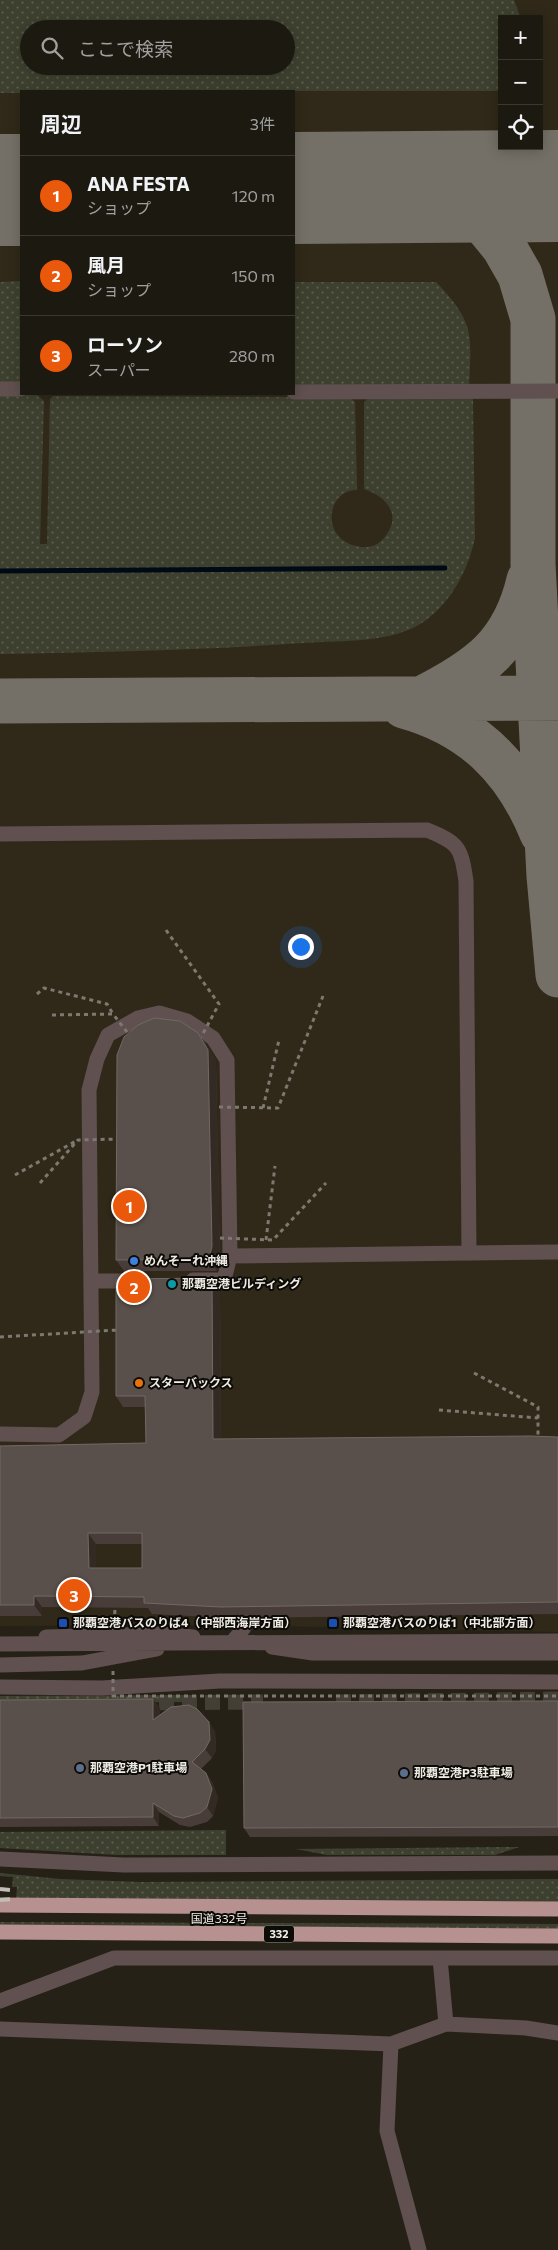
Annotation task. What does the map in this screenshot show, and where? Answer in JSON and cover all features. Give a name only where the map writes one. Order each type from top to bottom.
[{"type":"highway","name":"国道332号","points":[[0,1905],[558,1909]]},
{"type":"highway","name":"国道332号","points":[[0,1932],[558,1936]]},
{"type":"street","points":[[0,389],[20,390]]},
{"type":"street","points":[[295,392],[558,391]]},
{"type":"street","points":[[0,834],[427,830],[450,840],[462,855],[466,881],[469,1253]]},
{"type":"street","points":[[0,1434],[59,1435],[84,1417],[92,1392],[89,1090],[97,1059],[108,1035],[138,1018],[159,1013],[187,1021],[213,1038],[227,1060],[230,1256],[224,1280],[176,1280]]},
{"type":"street","points":[[230,1256],[558,1252]]},
{"type":"street","points":[[91,1281],[148,1280]]},
{"type":"street","points":[[233,1641],[243,1629]]},
{"type":"street","points":[[0,1637],[160,1634],[233,1641],[313,1653],[558,1653]]},
{"type":"street","points":[[0,1644],[558,1641]]},
{"type":"street","points":[[0,1665],[82,1663],[200,1642]]},
{"type":"street","points":[[0,1687],[102,1688],[220,1682],[558,1682]]},
{"type":"street","points":[[0,1859],[124,1865],[558,1863]]},
{"type":"street","points":[[0,2001],[114,1958],[558,1958]]},
{"type":"street","points":[[440,1958],[446,2024]]},
{"type":"street","points":[[0,2029],[391,2044],[446,2024],[526,2028],[558,2033]]},
{"type":"street","points":[[391,2044],[387,2131],[419,2250]]},
{"type":"path","points":[[166,930],[219,1004],[199,1040]]},
{"type":"path","points":[[37,994],[44,988],[107,1004],[131,1037]]},
{"type":"path","points":[[219,1107],[278,1108],[323,996]]},
{"type":"path","points":[[52,1015],[113,1014]]},
{"type":"path","points":[[263,1108],[279,1040]]},
{"type":"path","points":[[16,1175],[78,1140],[125,1139]]},
{"type":"path","points":[[40,1183],[78,1140]]},
{"type":"path","points":[[266,1240],[275,1166]]},
{"type":"path","points":[[220,1238],[273,1240],[326,1183]]},
{"type":"path","points":[[0,1337],[124,1329]]},
{"type":"path","points":[[474,1373],[538,1407],[538,1447]]},
{"type":"path","points":[[439,1410],[538,1418]]},
{"type":"path","points":[[114,1637],[115,1608]]},
{"type":"path","points":[[113,1667],[113,1696],[558,1696]]},
{"type":"path","points":[[430,1696],[430,1703]]},
{"type":"shaded area","points":[[0,0],[558,0],[558,1632],[234,1625],[0,1626]]},
{"type":"green space","points":[[0,0],[514,0],[520,15],[498,15],[497,91],[20,90],[20,93],[0,93]]},
{"type":"green space","points":[[20,281],[20,385],[0,385],[0,282]]},
{"type":"green space","points":[[295,282],[436,282],[449,296],[465,320],[470,342],[469,389],[295,387]]},
{"type":"green space","points":[[0,395],[37,395],[44,401],[40,544],[47,544],[50,399],[53,396],[349,397],[355,402],[357,490],[347,492],[339,498],[334,506],[332,516],[333,527],[338,536],[347,543],[361,547],[374,546],[382,540],[390,530],[392,522],[390,508],[385,502],[372,492],[364,489],[364,402],[369,398],[473,398],[475,538],[468,562],[458,584],[435,613],[425,621],[398,634],[350,641],[0,654]]},
{"type":"green space","points":[[194,1695],[194,1702],[0,1703],[0,1696]]},
{"type":"green space","points":[[226,1830],[226,1855],[117,1855],[0,1848],[0,1832]]},
{"type":"green space","points":[[519,1847],[495,1855],[327,1855],[296,1849]]},
{"type":"green space","points":[[0,1873],[60,1879],[141,1882],[558,1879],[558,1902],[16,1900],[17,1887],[12,1887],[13,1877],[0,1876]]},
{"type":"green space","points":[[0,1922],[558,1924],[558,1929],[0,1925]]},
{"type":"building","points":[[154,1018],[180,1021],[198,1033],[208,1050],[212,1246],[209,1259],[116,1260],[117,1055],[124,1037],[138,1025]]},
{"type":"building","name":"那覇空港ビルディング","points":[[212,1278],[213,1439],[558,1437],[558,1602],[221,1607],[144,1603],[144,1597],[34,1596],[34,1605],[0,1605],[0,1446],[146,1443],[145,1396],[116,1396],[116,1279]],"holes":[[[88,1533],[142,1533],[142,1568],[89,1568]]]},
{"type":"building","name":"那覇空港P1駐車場","points":[[153,1699],[153,1720],[171,1707],[189,1705],[197,1709],[209,1722],[210,1740],[205,1749],[192,1762],[206,1773],[212,1789],[207,1807],[200,1813],[183,1818],[174,1816],[153,1803],[153,1817],[0,1818],[0,1700]]},
{"type":"building","name":"那覇空港P3駐車場","points":[[558,1701],[558,1827],[244,1828],[243,1702]]},
{"type":"waterway","points":[[0,571],[445,568]]},
{"type":"taxiway","points":[[519,186],[558,158]]},
{"type":"taxiway","points":[[419,187],[450,200],[487,226],[504,247],[520,275],[533,319],[533,564],[549,876],[558,975]]},
{"type":"taxiway","points":[[423,698],[462,676],[492,652],[514,622],[529,580]]},
{"type":"taxiway","points":[[0,701],[558,698]]},
{"type":"taxiway","points":[[404,706],[429,714],[451,725],[471,737],[489,752],[519,788],[542,833]]},
{"type":"runway","points":[[295,188],[558,186]]},
{"type":"runway","points":[[0,190],[20,190]]},
{"type":"tunnel","points":[[243,1629],[259,1605],[259,1600]]},
{"type":"tunnel","points":[[336,1702],[558,1699]]},
{"type":"tunnel","points":[[136,1703],[263,1702]]},
{"type":"railway","points":[[0,1889],[11,1890]]},
{"type":"railway","points":[[0,1900],[12,1899]]},
{"type":"place","name":"ANA FESTA","points":[[129,1206]]},
{"type":"place","name":"めんそーれ沖縄","points":[[134,1261]]},
{"type":"place","name":"那覇空港ビルディング","points":[[172,1284]]},
{"type":"place","name":"風月","points":[[134,1287]]},
{"type":"place","name":"スターバックス","points":[[139,1383]]},
{"type":"place","name":"ローソン","points":[[74,1595]]},
{"type":"place","name":"那覇空港バスのりば4（中部西海岸方面）","points":[[63,1623]]},
{"type":"place","name":"那覇空港バスのりば1（中北部方面）","points":[[333,1623]]},
{"type":"place","name":"那覇空港P1駐車場","points":[[80,1768]]},
{"type":"place","name":"那覇空港P3駐車場","points":[[404,1773]]}]
